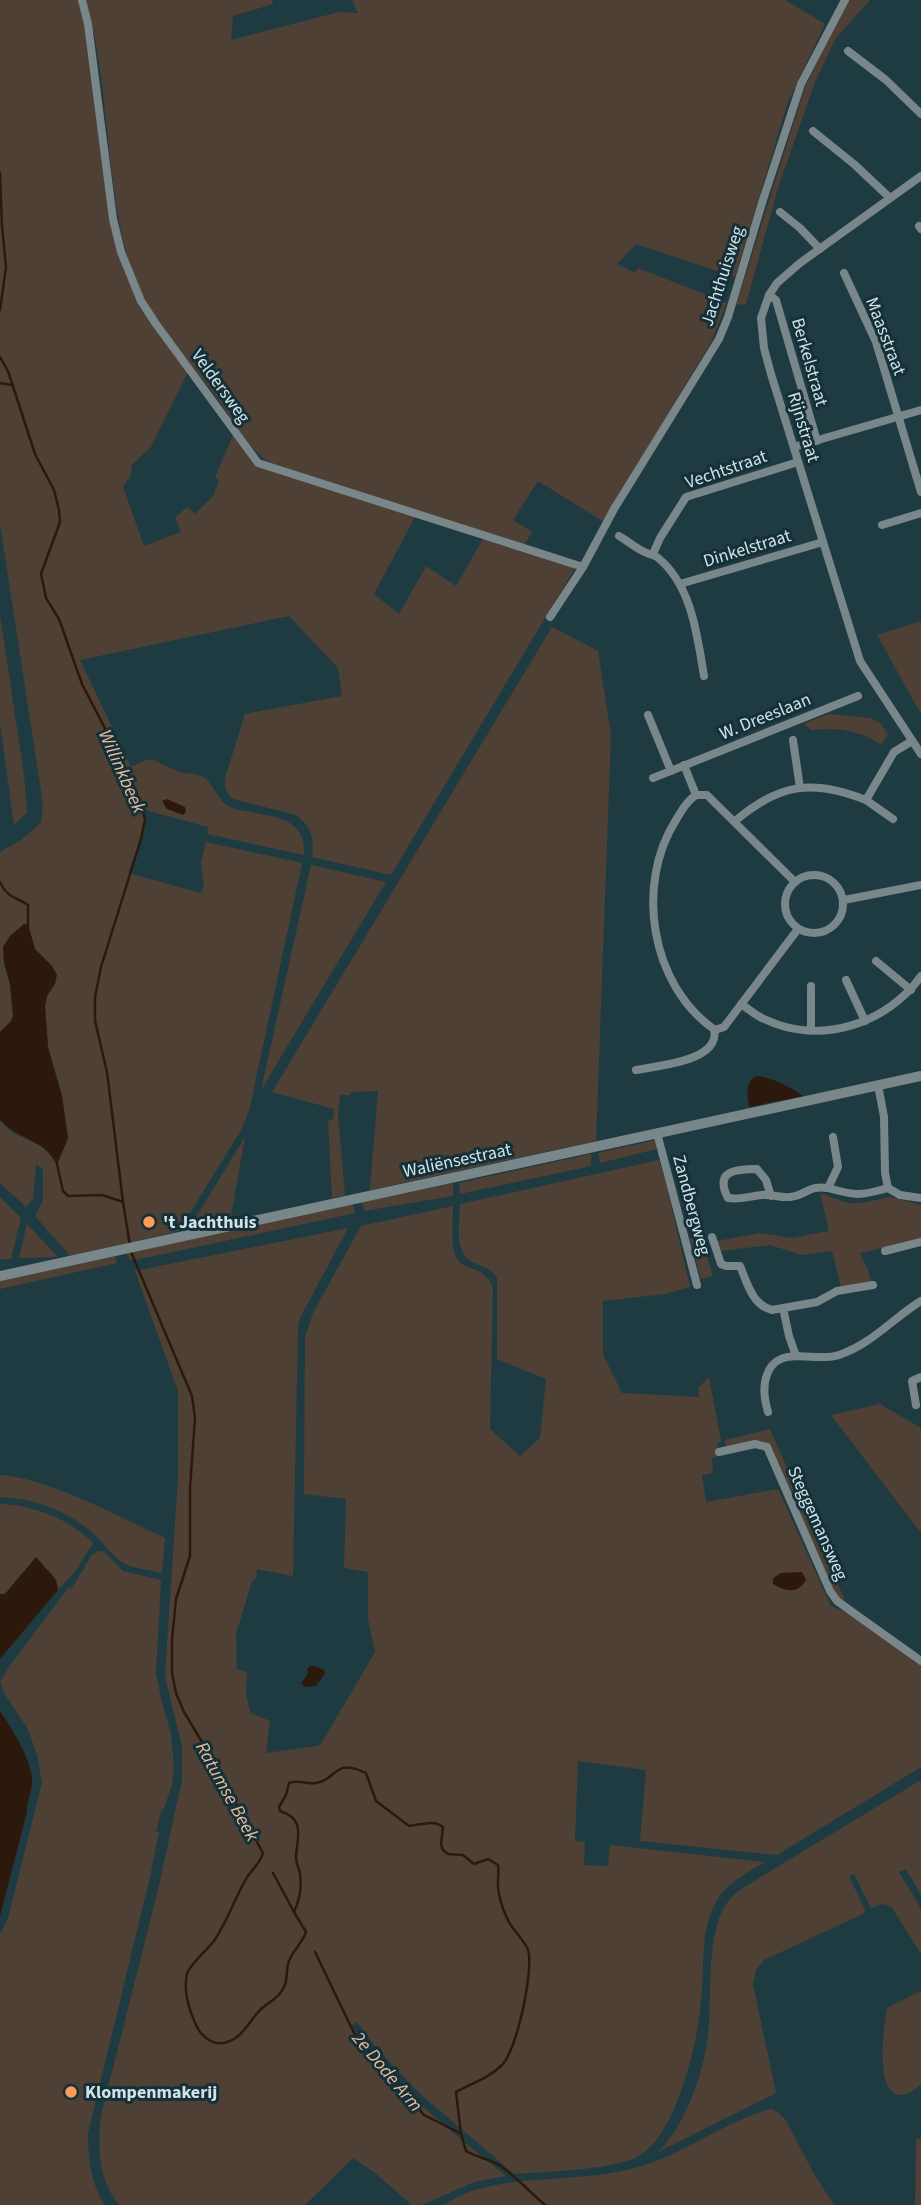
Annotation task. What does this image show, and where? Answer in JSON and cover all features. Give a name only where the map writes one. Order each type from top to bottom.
[{"type":"street","name":"Veldersweg","points":[[82,0],[88,24],[114,219],[121,252],[141,301],[258,463],[583,567]]},
{"type":"street","name":"Jachthuisweg","points":[[550,617],[583,567],[614,509],[719,338],[728,317],[801,84],[845,0]]},
{"type":"street","points":[[848,51],[886,80],[921,114]]},
{"type":"street","points":[[813,131],[855,164],[890,198]]},
{"type":"street","points":[[769,295],[776,283],[789,272],[921,176]]},
{"type":"street","points":[[780,212],[820,249]]},
{"type":"street","name":"Maasstraat","points":[[844,273],[876,342],[921,492]]},
{"type":"street","name":"Berkelstraat","points":[[769,295],[776,300],[817,441]]},
{"type":"street","name":"Rijnstraat","points":[[769,295],[761,318],[764,348],[860,661],[921,754]]},
{"type":"street","points":[[794,447],[921,410]]},
{"type":"street","name":"Vechtstraat","points":[[653,554],[686,497],[798,462]]},
{"type":"street","points":[[882,525],[921,513]]},
{"type":"street","points":[[620,536],[648,554],[653,554],[680,584],[694,620],[705,676]]},
{"type":"street","name":"Dinkelstraat","points":[[680,584],[823,542]]},
{"type":"street","name":"W. Dreeslaan","points":[[653,778],[858,695]]},
{"type":"street","points":[[648,715],[671,771]]},
{"type":"street","points":[[793,740],[800,788]]},
{"type":"street","points":[[866,800],[894,752],[912,741]]},
{"type":"street","points":[[684,765],[696,794]]},
{"type":"street","points":[[735,821],[749,809],[773,796],[813,787],[841,790],[866,800],[893,819]]},
{"type":"street","points":[[696,794],[707,795],[795,881]]},
{"type":"street","points":[[696,794],[668,831],[658,856],[653,910],[659,950],[672,979],[686,1002],[715,1030]]},
{"type":"street","points":[[819,875],[831,880],[839,888],[844,900],[838,922],[819,933],[798,929],[790,921],[786,911],[788,890],[795,881],[806,876],[819,875]]},
{"type":"street","points":[[844,900],[921,885]]},
{"type":"street","points":[[715,1030],[724,1027],[798,929]]},
{"type":"street","points":[[876,961],[911,990]]},
{"type":"street","points":[[741,1004],[765,1020],[792,1028],[811,1030],[851,1026],[882,1013],[911,990],[921,976]]},
{"type":"street","points":[[846,980],[865,1021]]},
{"type":"street","points":[[811,986],[811,1030]]},
{"type":"street","points":[[636,1070],[702,1054],[713,1042],[715,1030]]},
{"type":"street","name":"Waliënsestraat","points":[[0,1276],[921,1076]]},
{"type":"street","points":[[878,1085],[884,1117],[885,1173],[888,1188]]},
{"type":"street","name":"Zandbergweg","points":[[657,1133],[697,1286]]},
{"type":"street","points":[[828,1188],[838,1167],[833,1137]]},
{"type":"street","points":[[771,1196],[766,1180],[757,1169],[741,1169],[722,1180],[722,1187],[728,1198],[791,1197],[815,1186],[852,1195],[888,1188],[900,1195],[921,1198]]},
{"type":"street","points":[[712,1237],[721,1264],[740,1266],[757,1303],[772,1310],[817,1302],[838,1291],[873,1285]]},
{"type":"street","points":[[885,1251],[921,1242]]},
{"type":"street","points":[[768,1412],[763,1396],[765,1377],[771,1365],[783,1357],[838,1356],[880,1334],[903,1311],[921,1301]]},
{"type":"street","points":[[783,1308],[796,1356]]},
{"type":"street","points":[[916,1405],[912,1381],[921,1377]]},
{"type":"street","name":"Steggemansweg","points":[[719,1452],[755,1444],[767,1447],[830,1591],[837,1601],[921,1661]]},
{"type":"shaded area","points":[[0,0],[79,0],[83,10],[105,164],[127,275],[189,370],[151,447],[131,466],[131,475],[123,487],[144,546],[181,532],[175,518],[187,507],[195,514],[213,496],[219,480],[215,477],[234,433],[251,456],[286,475],[415,517],[374,594],[399,614],[426,566],[456,586],[483,539],[575,568],[391,875],[312,857],[311,833],[296,815],[234,799],[226,790],[225,778],[245,714],[342,696],[338,668],[289,616],[80,660],[131,767],[146,760],[153,760],[179,772],[206,778],[229,807],[268,815],[290,823],[298,830],[303,841],[304,855],[207,834],[208,827],[145,810],[143,832],[128,873],[201,893],[204,884],[201,863],[206,842],[302,863],[249,1111],[241,1130],[179,1231],[71,1257],[35,1216],[43,1201],[43,1169],[36,1164],[33,1199],[26,1207],[0,1183],[0,1120],[12,1132],[42,1148],[56,1164],[68,1138],[62,1096],[48,1047],[45,1006],[51,990],[43,957],[35,949],[27,924],[10,936],[4,963],[10,984],[13,1016],[0,1032],[0,852],[21,840],[41,823],[43,804],[0,524]]},
{"type":"shaded area","points":[[86,0],[272,0],[273,4],[233,16],[231,40],[339,12],[358,13],[352,0],[785,0],[825,24],[788,102],[735,277],[636,244],[617,264],[635,273],[638,268],[727,303],[711,342],[604,522],[538,481],[513,520],[532,532],[524,545],[271,463],[254,450],[158,322],[130,265],[118,217],[99,62]]},
{"type":"shaded area","points":[[848,0],[870,0],[836,38],[815,82],[778,188],[746,304],[736,305],[805,87]]},
{"type":"shaded area","points":[[0,615],[27,812],[14,825],[0,724]]},
{"type":"shaded area","points":[[921,621],[921,714],[877,635]]},
{"type":"shaded area","points":[[552,627],[598,651],[611,735],[596,1141],[370,1190],[378,1091],[351,1092],[350,1095],[340,1095],[338,1114],[345,1195],[332,1198],[328,1121],[333,1119],[334,1109],[272,1092]]},
{"type":"shaded area","points":[[829,714],[870,718],[880,723],[888,734],[881,745],[857,733],[839,729],[811,730],[803,724]]},
{"type":"shaded area","points":[[167,799],[185,807],[186,812],[183,815],[167,809],[162,801]]},
{"type":"shaded area","points":[[311,865],[386,882],[261,1090]]},
{"type":"shaded area","points":[[24,924],[28,924],[35,949],[57,975],[45,1006],[48,1047],[62,1096],[68,1138],[57,1165],[52,1156],[38,1144],[7,1127],[0,1120],[0,1032],[13,1016],[3,947],[10,936]]},
{"type":"shaded area","points":[[756,1076],[781,1083],[803,1096],[749,1107],[748,1086]]},
{"type":"shaded area","points":[[245,1137],[230,1220],[189,1229],[190,1227]]},
{"type":"shaded area","points":[[656,1140],[657,1149],[600,1163],[598,1153]]},
{"type":"shaded area","points":[[591,1154],[591,1166],[460,1194],[459,1183]]},
{"type":"shaded area","points":[[659,1160],[690,1287],[665,1294],[603,1301],[603,1355],[622,1393],[699,1397],[698,1388],[709,1377],[721,1441],[717,1444],[719,1456],[712,1458],[713,1473],[702,1475],[706,1502],[778,1489],[831,1606],[867,1625],[921,1666],[921,1767],[777,1855],[640,1841],[646,1770],[578,1761],[575,1841],[585,1842],[584,1865],[608,1866],[610,1845],[765,1862],[725,1890],[711,1913],[704,1945],[699,2021],[685,2080],[663,2130],[648,2149],[635,2158],[593,2168],[514,2174],[419,2093],[375,2046],[357,2022],[350,2027],[403,2088],[506,2176],[474,2182],[422,2205],[412,2205],[353,2158],[305,2205],[119,2205],[103,2174],[99,2140],[101,2116],[160,1881],[182,1780],[182,1746],[165,1677],[178,1477],[178,1391],[135,1271],[348,1228],[300,1318],[298,1328],[293,1576],[257,1569],[256,1579],[252,1581],[236,1634],[237,1669],[247,1672],[246,1694],[250,1713],[270,1721],[266,1753],[317,1746],[321,1744],[375,1652],[368,1619],[368,1572],[344,1568],[346,1499],[304,1494],[305,1337],[313,1313],[361,1226],[453,1206],[452,1239],[456,1257],[459,1262],[484,1275],[493,1288],[490,1429],[520,1456],[540,1438],[546,1379],[497,1359],[497,1278],[489,1270],[467,1258],[463,1252],[459,1237],[460,1204]]},
{"type":"shaded area","points":[[453,1183],[453,1196],[364,1211],[362,1202]]},
{"type":"shaded area","points":[[820,1193],[847,1203],[891,1197],[921,1205],[921,1239],[860,1253],[871,1282],[841,1287],[832,1251],[802,1255],[770,1245],[720,1251],[717,1241],[760,1233],[792,1238],[829,1231]]},
{"type":"shaded area","points":[[0,1197],[21,1218],[11,1259],[0,1259]]},
{"type":"shaded area","points":[[353,1204],[355,1213],[150,1257],[130,1260],[126,1252]]},
{"type":"shaded area","points":[[27,1224],[58,1257],[19,1258]]},
{"type":"shaded area","points":[[701,1236],[713,1276],[701,1279],[690,1238]]},
{"type":"shaded area","points":[[114,1255],[117,1263],[0,1289],[0,1281]]},
{"type":"shaded area","points":[[880,1404],[921,1428],[921,1533],[831,1415]]},
{"type":"shaded area","points":[[770,1429],[847,1605],[835,1597],[767,1447],[726,1450],[725,1440]]},
{"type":"shaded area","points":[[0,1475],[40,1483],[62,1491],[165,1538],[162,1573],[120,1561],[94,1534],[62,1512],[38,1503],[0,1497]]},
{"type":"shaded area","points":[[0,1504],[38,1510],[62,1520],[93,1543],[74,1573],[58,1590],[56,1580],[49,1570],[22,1573],[5,1594],[0,1594]]},
{"type":"shaded area","points":[[103,1551],[123,1571],[161,1580],[156,1672],[171,1734],[174,1767],[172,1785],[161,1811],[150,1877],[88,2133],[91,2170],[104,2205],[0,2205],[0,1934],[8,1919],[42,1783],[37,1755],[28,1729],[4,1693],[0,1682],[69,1587],[73,1587],[91,1556]]},
{"type":"shaded area","points":[[36,1557],[56,1580],[58,1590],[0,1659],[0,1594],[5,1594]]},
{"type":"shaded area","points":[[802,1572],[806,1580],[795,1590],[782,1589],[773,1584],[773,1578],[781,1573]]},
{"type":"shaded area","points":[[310,1666],[324,1670],[325,1674],[316,1686],[305,1687],[301,1683]]},
{"type":"shaded area","points":[[0,1711],[24,1752],[31,1770],[32,1782],[27,1812],[0,1916]]},
{"type":"shaded area","points":[[921,1780],[921,1895],[906,1869],[899,1872],[921,1909],[921,1954],[891,1906],[882,1904],[871,1908],[854,1874],[849,1876],[865,1910],[863,1914],[764,1960],[756,1970],[753,1985],[776,2093],[658,2152],[685,2114],[698,2082],[708,2035],[715,1932],[727,1904],[746,1886]]},
{"type":"shaded area","points":[[921,1991],[921,2085],[901,2095],[893,2092],[887,2084],[884,2072],[883,2043],[887,2008]]},
{"type":"shaded area","points":[[771,2109],[785,2119],[834,2205],[443,2205],[468,2192],[492,2186],[597,2175],[638,2167],[672,2154],[737,2121]]},
{"type":"shaded area","points":[[921,2138],[921,2205],[915,2205],[916,2139]]},
{"type":"waterway","name":"Willinkbeek","points":[[0,173],[6,267],[0,310]]},
{"type":"waterway","name":"Willinkbeek","points":[[0,357],[8,371],[35,454],[54,490],[59,510],[60,522],[41,574],[46,598],[59,619],[82,684],[125,767],[145,819],[101,967],[95,997],[95,1021],[107,1072],[123,1202]]},
{"type":"waterway","points":[[0,383],[12,385]]},
{"type":"waterway","name":"Ratumse Beek","points":[[0,882],[9,894],[28,905],[28,927]]},
{"type":"waterway","name":"Ratumse Beek","points":[[57,1164],[63,1191],[68,1196],[102,1195],[123,1202],[131,1252],[192,1396],[195,1418],[190,1488],[190,1556],[176,1599],[172,1673],[184,1712],[263,1853],[246,1879],[219,1934],[187,1974],[187,2000],[196,2025],[205,2038],[214,2042],[224,2043],[238,2036],[260,2010],[281,1992],[286,1983],[289,1960],[306,1932],[294,1912],[301,1888],[296,1857],[297,1824],[288,1814],[280,1811],[279,1807],[289,1783],[316,1783],[347,1767],[366,1773],[376,1801],[409,1826],[432,1823],[443,1827],[441,1844],[448,1854],[463,1855],[474,1864],[488,1859],[498,1865],[500,1900],[509,1922],[528,1950],[529,1974],[518,2027],[508,2057],[497,2070],[456,2092],[461,2134],[466,2151],[502,2167],[545,2205]]},
{"type":"waterway","points":[[273,1873],[294,1912]]},
{"type":"waterway","name":"2e Dode Arm","points":[[315,1952],[354,2033],[424,2115],[460,2133]]},
{"type":"place","name":"'t Jachthuis","points":[[149,1222]]},
{"type":"place","name":"Klompenmakerij","points":[[71,2092]]}]
